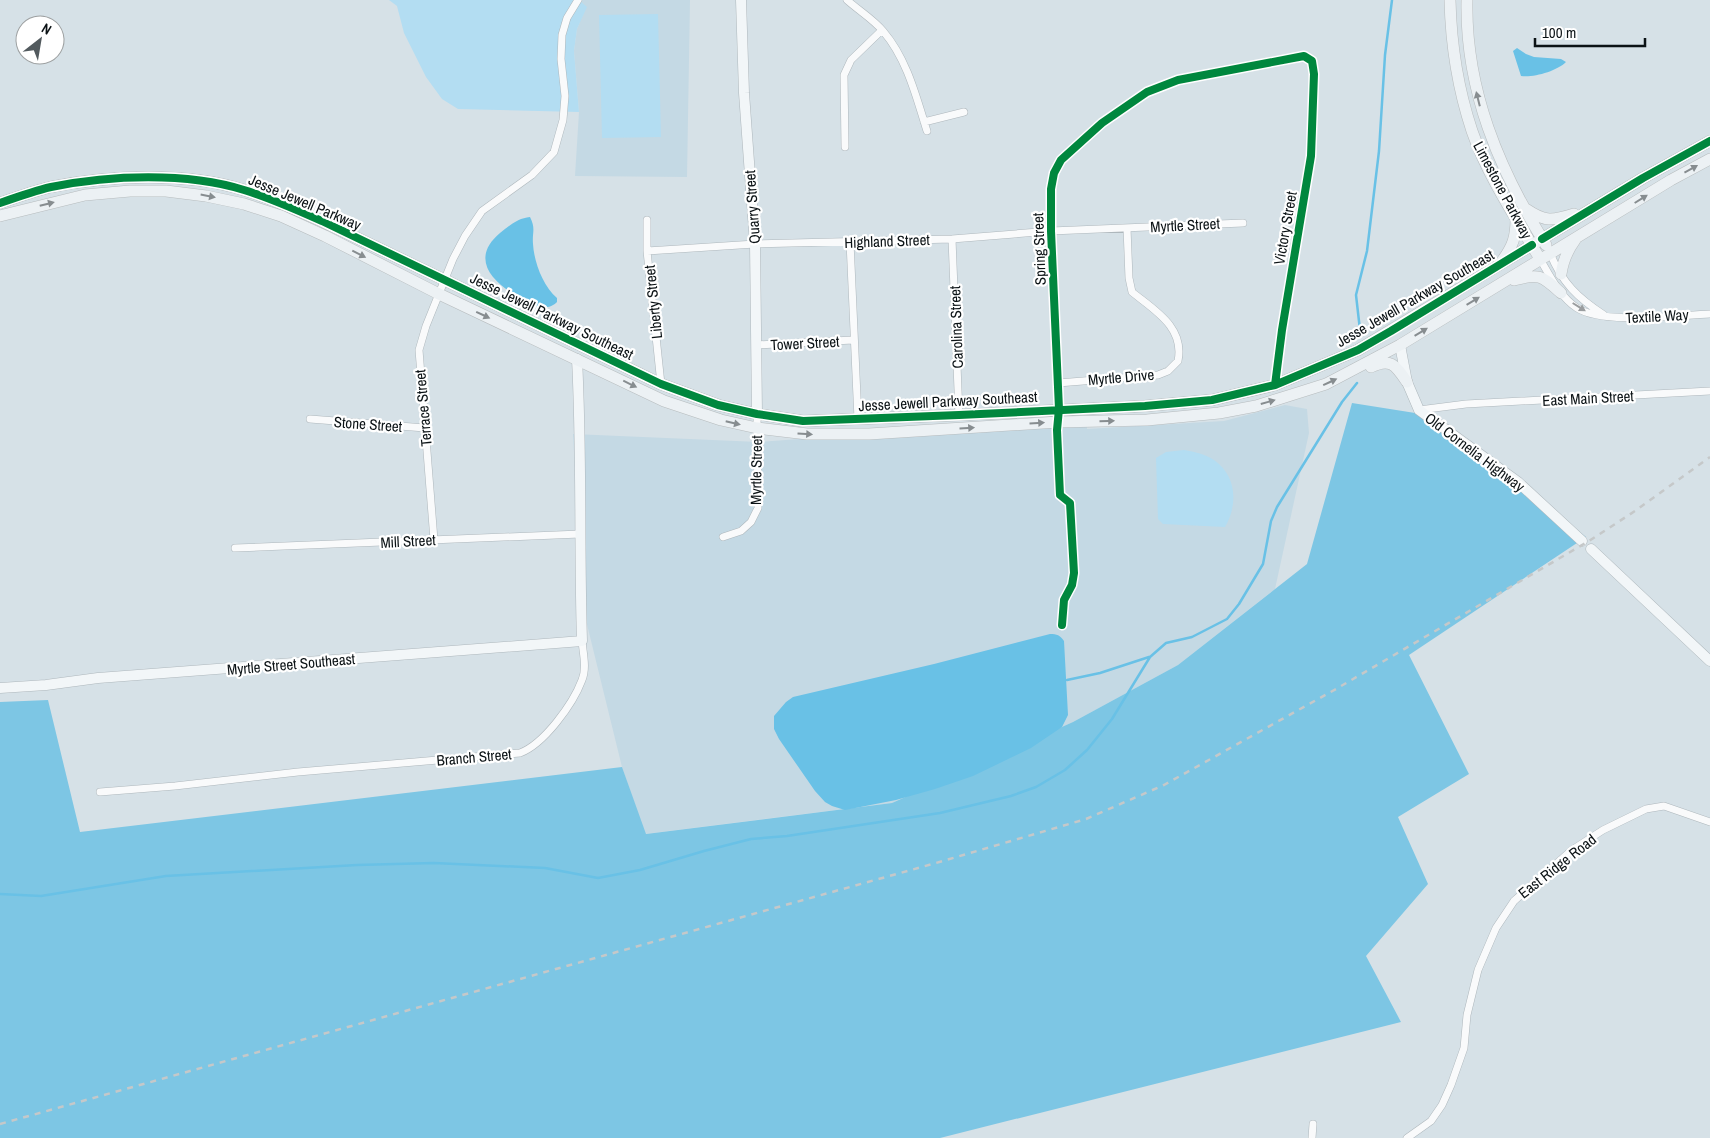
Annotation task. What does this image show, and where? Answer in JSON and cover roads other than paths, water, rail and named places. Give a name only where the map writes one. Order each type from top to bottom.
[{"type":"main road","name":"Limestone Parkway","points":[[1450,0],[1457,72],[1472,132],[1492,177],[1516,219],[1550,253]]},
{"type":"main road","name":"Limestone Parkway","points":[[1468,0],[1469,51],[1480,108],[1499,158],[1525,209],[1537,242],[1540,259]]},
{"type":"main road","name":"Jesse Jewell Parkway Southeast","points":[[445,280],[662,384],[718,406],[757,414],[803,421],[1145,406],[1212,400],[1275,385],[1358,350],[1592,209],[1710,141]]},
{"type":"main road","name":"Jesse Jewell Parkway Southeast","points":[[439,294],[664,401],[722,420],[757,428],[807,434],[869,434],[1058,422],[1147,420],[1219,413],[1256,406],[1326,384],[1346,374],[1400,345],[1710,158]]},
{"type":"main road","name":"Jesse Jewell Parkway","points":[[0,203],[50,187],[104,179],[171,177],[204,182],[242,189],[279,202],[445,280]]},
{"type":"main road","name":"Jesse Jewell Parkway","points":[[0,216],[85,195],[130,191],[166,191],[206,196],[281,216],[439,294]]},
{"type":"main road","points":[[1525,209],[1538,217],[1549,220],[1592,209]]},
{"type":"main road","points":[[1500,265],[1511,248],[1516,219]]},
{"type":"main road","points":[[1561,274],[1562,264],[1568,249],[1576,238]]},
{"type":"main road","points":[[1505,282],[1534,275],[1546,279],[1561,293]]},
{"type":"main road","points":[[1346,374],[1357,374],[1384,362],[1397,367],[1407,382]]},
{"type":"street","name":"Terrace Street","points":[[434,540],[419,350],[426,326],[453,259],[465,236],[482,211],[532,175],[554,152],[563,120],[566,96],[561,59],[562,35],[567,18],[578,0]]},
{"type":"street","name":"Quarry Street","points":[[740,0],[744,93],[755,244],[757,414]]},
{"type":"street","points":[[847,0],[882,30],[899,53],[927,131]]},
{"type":"street","points":[[845,147],[844,75],[852,60],[882,30]]},
{"type":"street","name":"Spring Street","points":[[1062,625],[1064,600],[1072,585],[1074,573],[1070,503],[1060,496],[1057,430],[1059,409],[1051,230],[1051,189],[1054,173],[1061,160],[1102,123],[1147,92],[1178,80],[1259,66],[1298,56],[1304,56],[1312,61],[1314,74]]},
{"type":"street","name":"Victory Street","points":[[1275,385],[1282,330],[1311,156],[1314,74]]},
{"type":"street","points":[[924,122],[964,112]]},
{"type":"street","name":"Liberty Street","points":[[647,220],[647,251],[662,384]]},
{"type":"street","name":"Myrtle Street","points":[[1127,228],[1243,223]]},
{"type":"street","name":"Highland Street","points":[[647,251],[755,244],[952,239],[1051,230],[1127,228]]},
{"type":"street","name":"Myrtle Drive","points":[[1058,383],[1158,375],[1168,371],[1178,362],[1178,346],[1171,326],[1164,317],[1132,292],[1129,278],[1127,228]]},
{"type":"street","name":"Carolina Street","points":[[952,239],[959,415]]},
{"type":"street","name":"Tower Street","points":[[850,242],[858,419]]},
{"type":"street","name":"Textile Way","points":[[1550,253],[1568,286],[1579,297],[1605,315]]},
{"type":"street","name":"Textile Way","points":[[1540,259],[1561,293],[1576,308],[1591,314],[1617,318],[1710,314]]},
{"type":"street","name":"Tower Street","points":[[756,345],[854,340]]},
{"type":"street","name":"Old Cornelia Highway","points":[[1400,345],[1407,382],[1419,410],[1518,482],[1582,541]]},
{"type":"street","name":"Branch Street","points":[[100,792],[175,786],[298,772],[520,753],[528,750],[543,738],[568,706],[583,679],[580,534],[581,434],[578,359]]},
{"type":"street","name":"East Main Street","points":[[1419,410],[1466,404],[1710,392]]},
{"type":"street","name":"Myrtle Street","points":[[723,537],[741,531],[750,522],[758,508],[757,414]]},
{"type":"street","name":"Stone Street","points":[[310,420],[425,428]]},
{"type":"street","name":"Mill Street","points":[[236,548],[580,534]]},
{"type":"street","points":[[1591,549],[1710,661]]},
{"type":"street","name":"Myrtle Street Southeast","points":[[0,688],[46,685],[98,678],[582,641]]},
{"type":"street","name":"East Ridge Road","points":[[1407,1138],[1431,1121],[1442,1105],[1464,1048],[1467,1015],[1478,970],[1496,928],[1514,901],[1572,850],[1602,830],[1646,810],[1664,806],[1710,822]]},
{"type":"street","points":[[1312,1138],[1313,1124]]},
{"type":"waterway","points":[[1360,330],[1356,295],[1367,251],[1379,151],[1385,55],[1392,0]]},
{"type":"waterway","points":[[0,894],[41,896],[166,876],[357,865],[434,863],[545,868],[598,878],[640,870],[751,839],[787,836],[940,813],[1011,796],[1036,787],[1065,770],[1087,750],[1112,719],[1150,657],[1166,643],[1192,637],[1227,619],[1239,604],[1263,564],[1271,521],[1277,507],[1342,402],[1357,383]]},
{"type":"waterway","points":[[1067,680],[1100,673],[1149,657]]},
{"type":"railway","points":[[0,1124],[936,863],[1086,819],[1164,785],[1336,689],[1589,541],[1635,511],[1710,457]]}]
